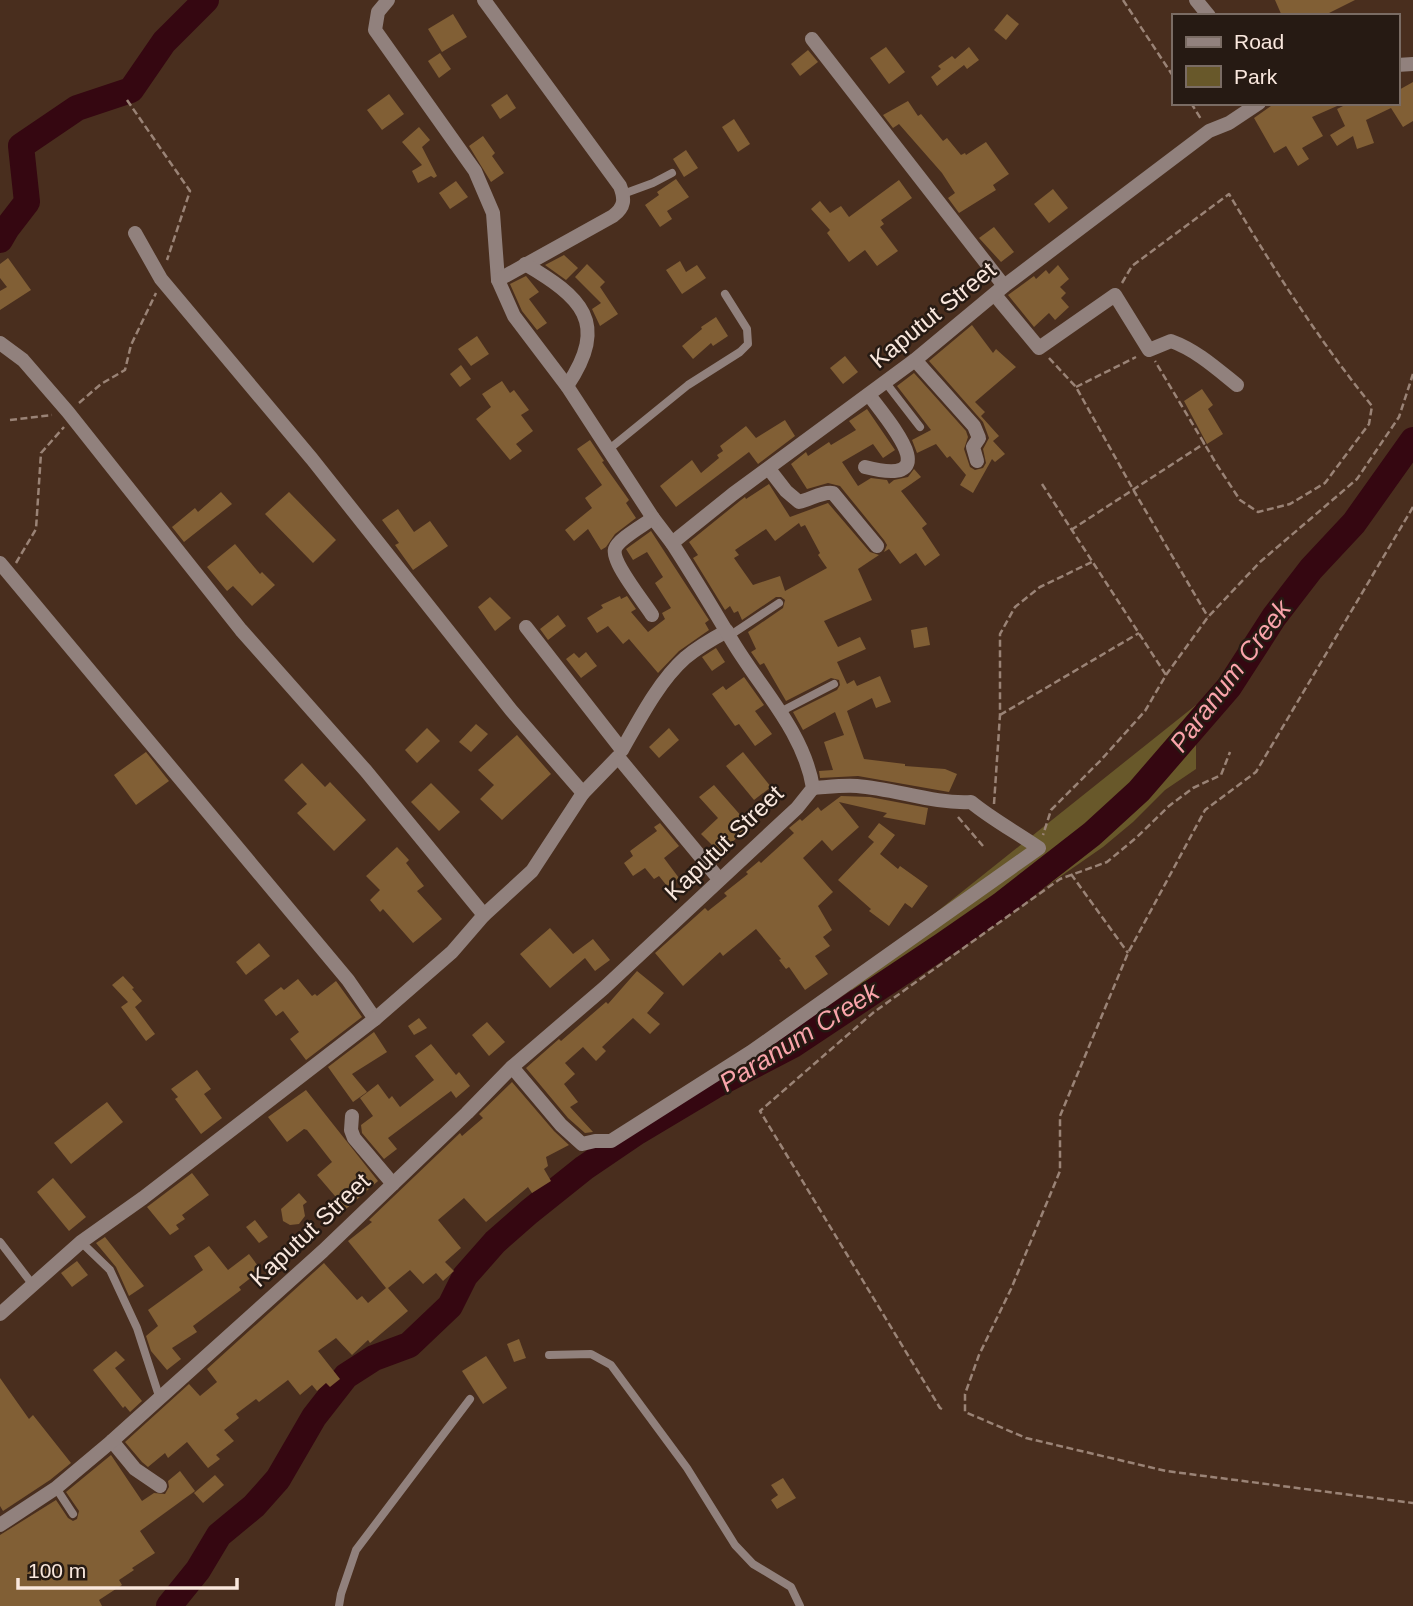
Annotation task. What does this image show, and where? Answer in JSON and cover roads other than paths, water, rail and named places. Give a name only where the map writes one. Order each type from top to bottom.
[{"type":"street","points":[[388,0],[378,12],[374,23],[375,30],[485,189],[494,213],[498,280],[514,316],[567,386],[653,518],[672,542]]},
{"type":"street","points":[[484,0],[620,186],[623,194],[620,211],[498,280]]},
{"type":"street","points":[[1196,0],[1207,14]]},
{"type":"street","points":[[812,39],[1039,348],[1115,295],[1149,350],[1171,341],[1181,344],[1237,385]]},
{"type":"street","name":"Kaputut Street","points":[[0,1525],[55,1488],[112,1441],[323,1251],[467,1114],[512,1067],[604,988],[797,808],[813,788],[809,764],[780,712],[672,542],[733,494],[886,383],[999,291],[1209,131],[1229,123],[1256,105]]},
{"type":"street","points":[[135,233],[161,279],[312,459],[511,710],[583,793]]},
{"type":"street","points":[[525,264],[558,284],[582,308],[586,319],[587,337],[583,360],[567,386]]},
{"type":"street","points":[[0,342],[23,360],[68,412],[241,630],[366,771],[484,915]]},
{"type":"street","points":[[915,360],[974,426],[979,438],[973,447],[977,461]]},
{"type":"street","points":[[865,467],[897,472],[905,467],[908,458],[899,435],[869,396]]},
{"type":"street","points":[[769,469],[786,491],[799,502],[827,492],[833,493],[877,546]]},
{"type":"street","points":[[652,615],[617,563],[614,552],[621,541],[653,518]]},
{"type":"street","points":[[5,569],[348,980],[374,1018]]},
{"type":"street","points":[[526,626],[620,753],[719,879]]},
{"type":"street","points":[[0,1314],[81,1242],[154,1189],[374,1018],[452,952],[484,915],[532,871],[583,793],[620,753],[649,704],[682,660],[700,646],[728,634]]},
{"type":"street","points":[[512,1067],[561,1125],[582,1144],[611,1141],[751,1052],[1039,848],[1013,830],[993,821],[971,802],[948,803],[857,786],[813,788]]},
{"type":"street","points":[[352,1116],[351,1130],[354,1138],[393,1184]]},
{"type":"street","points":[[112,1441],[135,1469],[160,1486]]},
{"type":"lane","points":[[623,194],[672,173]]},
{"type":"lane","points":[[608,450],[698,377],[740,352],[748,344],[747,329],[725,294]]},
{"type":"lane","points":[[886,383],[920,427]]},
{"type":"lane","points":[[728,634],[779,603]]},
{"type":"lane","points":[[780,712],[834,684]]},
{"type":"lane","points":[[0,1242],[33,1285]]},
{"type":"lane","points":[[81,1242],[110,1270],[137,1328],[159,1396]]},
{"type":"lane","points":[[549,1355],[592,1354],[611,1365],[687,1468],[734,1545],[753,1564],[791,1587],[800,1606]]},
{"type":"lane","points":[[339,1606],[356,1550],[470,1399]]},
{"type":"lane","points":[[55,1488],[73,1514]]},
{"type":"waterway","points":[[0,240],[27,202],[21,146],[77,108],[131,90],[164,42],[206,0]]},
{"type":"waterway","name":"Paranum Creek","points":[[169,1606],[198,1570],[219,1535],[254,1506],[278,1479],[314,1417],[346,1376],[374,1358],[409,1345],[450,1306],[465,1276],[495,1242],[529,1212],[584,1168],[637,1132],[714,1086],[793,1045],[1001,905],[1092,834],[1139,791],[1229,687],[1274,617],[1311,569],[1354,523],[1413,440]]}]
